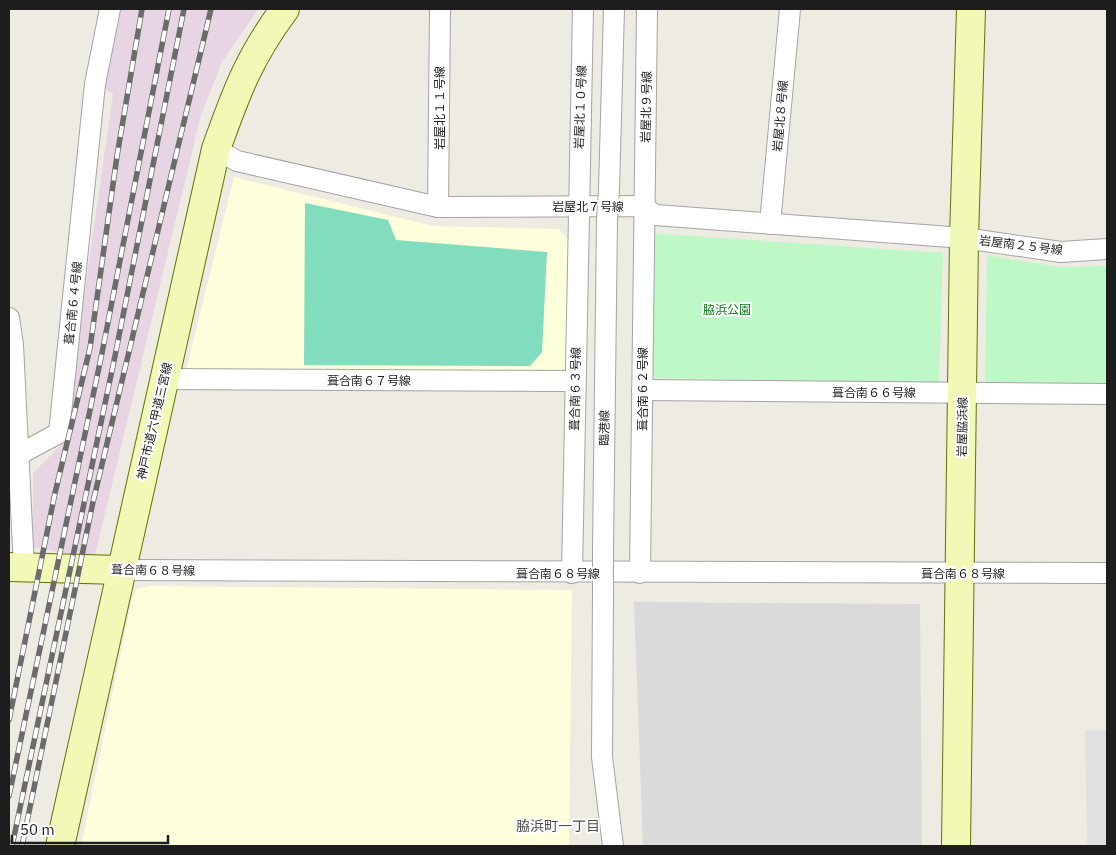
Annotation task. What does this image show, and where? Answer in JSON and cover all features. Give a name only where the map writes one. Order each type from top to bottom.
[{"type":"street","name":"葺合南６４号線","points":[[18,455],[59,434],[95,84],[110,9]]},
{"type":"street","name":"神戸市道六甲道三宮線","points":[[60,846],[216,149],[240,82],[249,63],[285,9]]},
{"type":"street","name":"岩屋北１１号線","points":[[438,207],[440,9]]},
{"type":"street","name":"岩屋北１０号線","points":[[578,206],[583,9]]},
{"type":"street","name":"臨港線","points":[[613,846],[602,758],[607,219],[614,9]]},
{"type":"street","name":"岩屋北９号線","points":[[643,206],[647,9]]},
{"type":"street","name":"岩屋北８号線","points":[[770,224],[790,9]]},
{"type":"street","name":"岩屋脇浜線","points":[[956,846],[964,238],[971,9]]},
{"type":"street","name":"岩屋北７号線","points":[[216,149],[238,161],[438,207],[643,206],[656,215],[964,238]]},
{"type":"street","name":"葺合南６３号線","points":[[572,573],[578,206]]},
{"type":"street","name":"葺合南６２号線","points":[[640,573],[643,206]]},
{"type":"street","name":"岩屋南２５号線","points":[[964,238],[1061,252],[1107,249]]},
{"type":"street","points":[[9,318],[13,345],[18,455],[16,568]]},
{"type":"street","name":"葺合南６７号線","points":[[163,379],[575,381]]},
{"type":"street","name":"葺合南６６号線","points":[[642,390],[1107,394]]},
{"type":"street","name":"葺合南６８号線","points":[[16,568],[572,573],[1107,573]]},
{"type":"shaded area","points":[[117,9],[258,9],[222,62],[201,115],[94,559],[33,547],[33,473],[63,443],[113,94],[102,87]]},
{"type":"shaded area","points":[[234,177],[433,226],[558,229],[570,241],[568,365],[558,374],[186,370]]},
{"type":"shaded area","points":[[150,586],[572,590],[569,846],[81,846],[132,598],[137,589]]},
{"type":"shaded area","points":[[634,602],[920,604],[922,846],[643,846]]},
{"type":"shaded area","points":[[1085,730],[1107,730],[1107,846],[1087,846]]},
{"type":"green space","points":[[305,203],[388,220],[396,240],[547,252],[542,352],[530,366],[304,365]]},
{"type":"green space","name":"脇浜公園","points":[[649,233],[943,253],[939,384],[656,378],[648,374]]},
{"type":"green space","points":[[987,255],[1059,267],[1107,266],[1107,384],[985,382]]},
{"type":"railway","points":[[9,720],[55,493],[90,348],[117,156],[142,9]]},
{"type":"railway","points":[[9,796],[102,353],[169,9]]},
{"type":"railway","points":[[12,846],[115,356],[184,9]]},
{"type":"railway","points":[[22,846],[93,502],[211,9]]},
{"type":"district","name":"脇浜町一丁目","points":[[558,826]]}]
